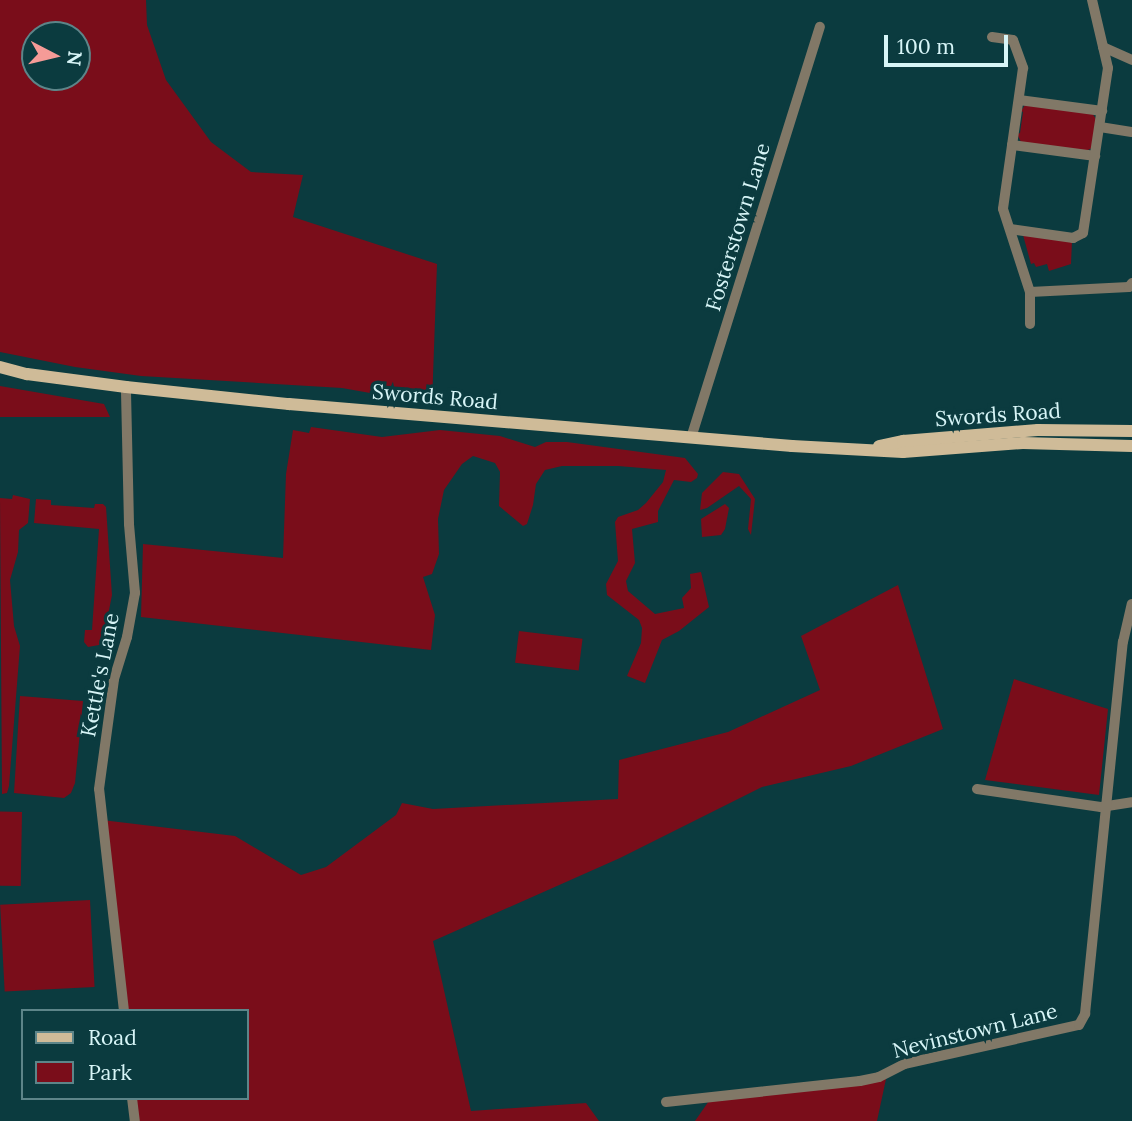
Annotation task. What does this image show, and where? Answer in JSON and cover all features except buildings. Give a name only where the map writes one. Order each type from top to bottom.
[{"type":"main road","name":"Swords Road","points":[[0,367],[27,374],[125,387],[691,438],[903,452],[1062,443],[1132,446]]},
{"type":"main road","name":"Swords Road","points":[[869,449],[903,441],[1038,430],[1132,431]]},
{"type":"street","points":[[1010,229],[1080,237],[1108,68],[1092,0]]},
{"type":"street","name":"Fosterstown Lane","points":[[691,438],[820,27]]},
{"type":"street","points":[[992,37],[1008,39],[1017,44],[1023,68],[1003,209],[1030,292],[1030,324]]},
{"type":"street","points":[[1103,47],[1132,60]]},
{"type":"street","points":[[1018,100],[1102,111]]},
{"type":"street","points":[[1100,127],[1132,132]]},
{"type":"street","points":[[1012,145],[1095,156]]},
{"type":"street","points":[[1030,292],[1129,287],[1132,283]]},
{"type":"street","name":"Kettle's Lane","points":[[124,1009],[99,789],[114,679],[127,637],[135,593],[129,524],[125,387]]},
{"type":"street","name":"Nevinstown Lane","points":[[666,1102],[860,1081],[879,1077],[904,1064],[1079,1025],[1085,1014],[1123,642],[1132,604]]},
{"type":"street","points":[[977,789],[1108,807],[1132,802]]},
{"type":"street","points":[[132,1100],[135,1121]]},
{"type":"green space","points":[[0,0],[146,0],[147,25],[166,80],[211,142],[251,172],[303,175],[293,217],[437,264],[432,404],[342,388],[141,376],[75,367],[0,352]]},
{"type":"green space","points":[[1025,105],[1092,113],[1096,119],[1092,148],[1086,151],[1021,142],[1017,134],[1020,133],[1021,111]]},
{"type":"green space","points":[[1023,235],[1072,241],[1071,264],[1049,271],[1047,264],[1036,267],[1034,263],[1031,264]]},
{"type":"green space","points":[[0,386],[104,404],[110,417],[0,417]]},
{"type":"green space","points":[[311,427],[382,437],[440,430],[500,436],[535,447],[546,442],[567,442],[685,458],[698,474],[697,478],[691,482],[674,480],[658,511],[658,522],[632,529],[635,563],[626,581],[628,591],[655,614],[684,608],[682,598],[691,588],[690,574],[701,572],[709,607],[679,631],[662,640],[645,683],[627,676],[641,643],[642,628],[639,620],[607,595],[606,584],[618,561],[615,522],[618,517],[638,510],[646,503],[663,482],[666,470],[618,466],[562,466],[545,470],[536,484],[533,505],[527,524],[523,526],[499,506],[500,472],[495,463],[473,456],[462,464],[444,490],[438,519],[439,554],[432,574],[423,577],[435,615],[431,650],[141,617],[143,544],[283,558],[286,474],[293,430],[309,433]]},
{"type":"green space","points":[[723,472],[739,474],[755,499],[751,535],[748,529],[751,499],[739,486],[700,510],[702,493]]},
{"type":"green space","points":[[13,495],[30,499],[28,523],[19,530],[18,552],[10,580],[14,626],[20,646],[9,786],[7,793],[2,794],[0,498],[12,499]]},
{"type":"green space","points":[[36,499],[51,500],[51,505],[94,508],[95,504],[103,504],[106,507],[112,595],[103,641],[99,645],[88,647],[84,642],[85,630],[92,630],[99,529],[34,523]]},
{"type":"green space","points":[[725,504],[729,508],[725,529],[721,535],[702,537],[701,519]]},
{"type":"green space","points":[[898,585],[943,729],[851,766],[762,787],[620,858],[433,941],[471,1111],[586,1103],[599,1121],[139,1121],[136,1100],[248,1100],[248,1009],[127,1009],[102,820],[235,836],[301,875],[326,867],[396,815],[402,803],[433,809],[618,799],[619,760],[728,732],[820,690],[801,636]]},
{"type":"green space","points":[[519,631],[583,639],[579,671],[515,663]]},
{"type":"green space","points":[[1014,679],[1108,709],[1099,795],[985,780]]},
{"type":"green space","points":[[20,696],[83,701],[75,783],[71,793],[64,798],[14,793]]},
{"type":"green space","points":[[0,812],[22,812],[21,886],[0,886]]},
{"type":"green space","points":[[90,900],[95,987],[5,992],[0,905]]},
{"type":"green space","points":[[882,1075],[886,1079],[877,1121],[695,1121],[711,1098]]}]
